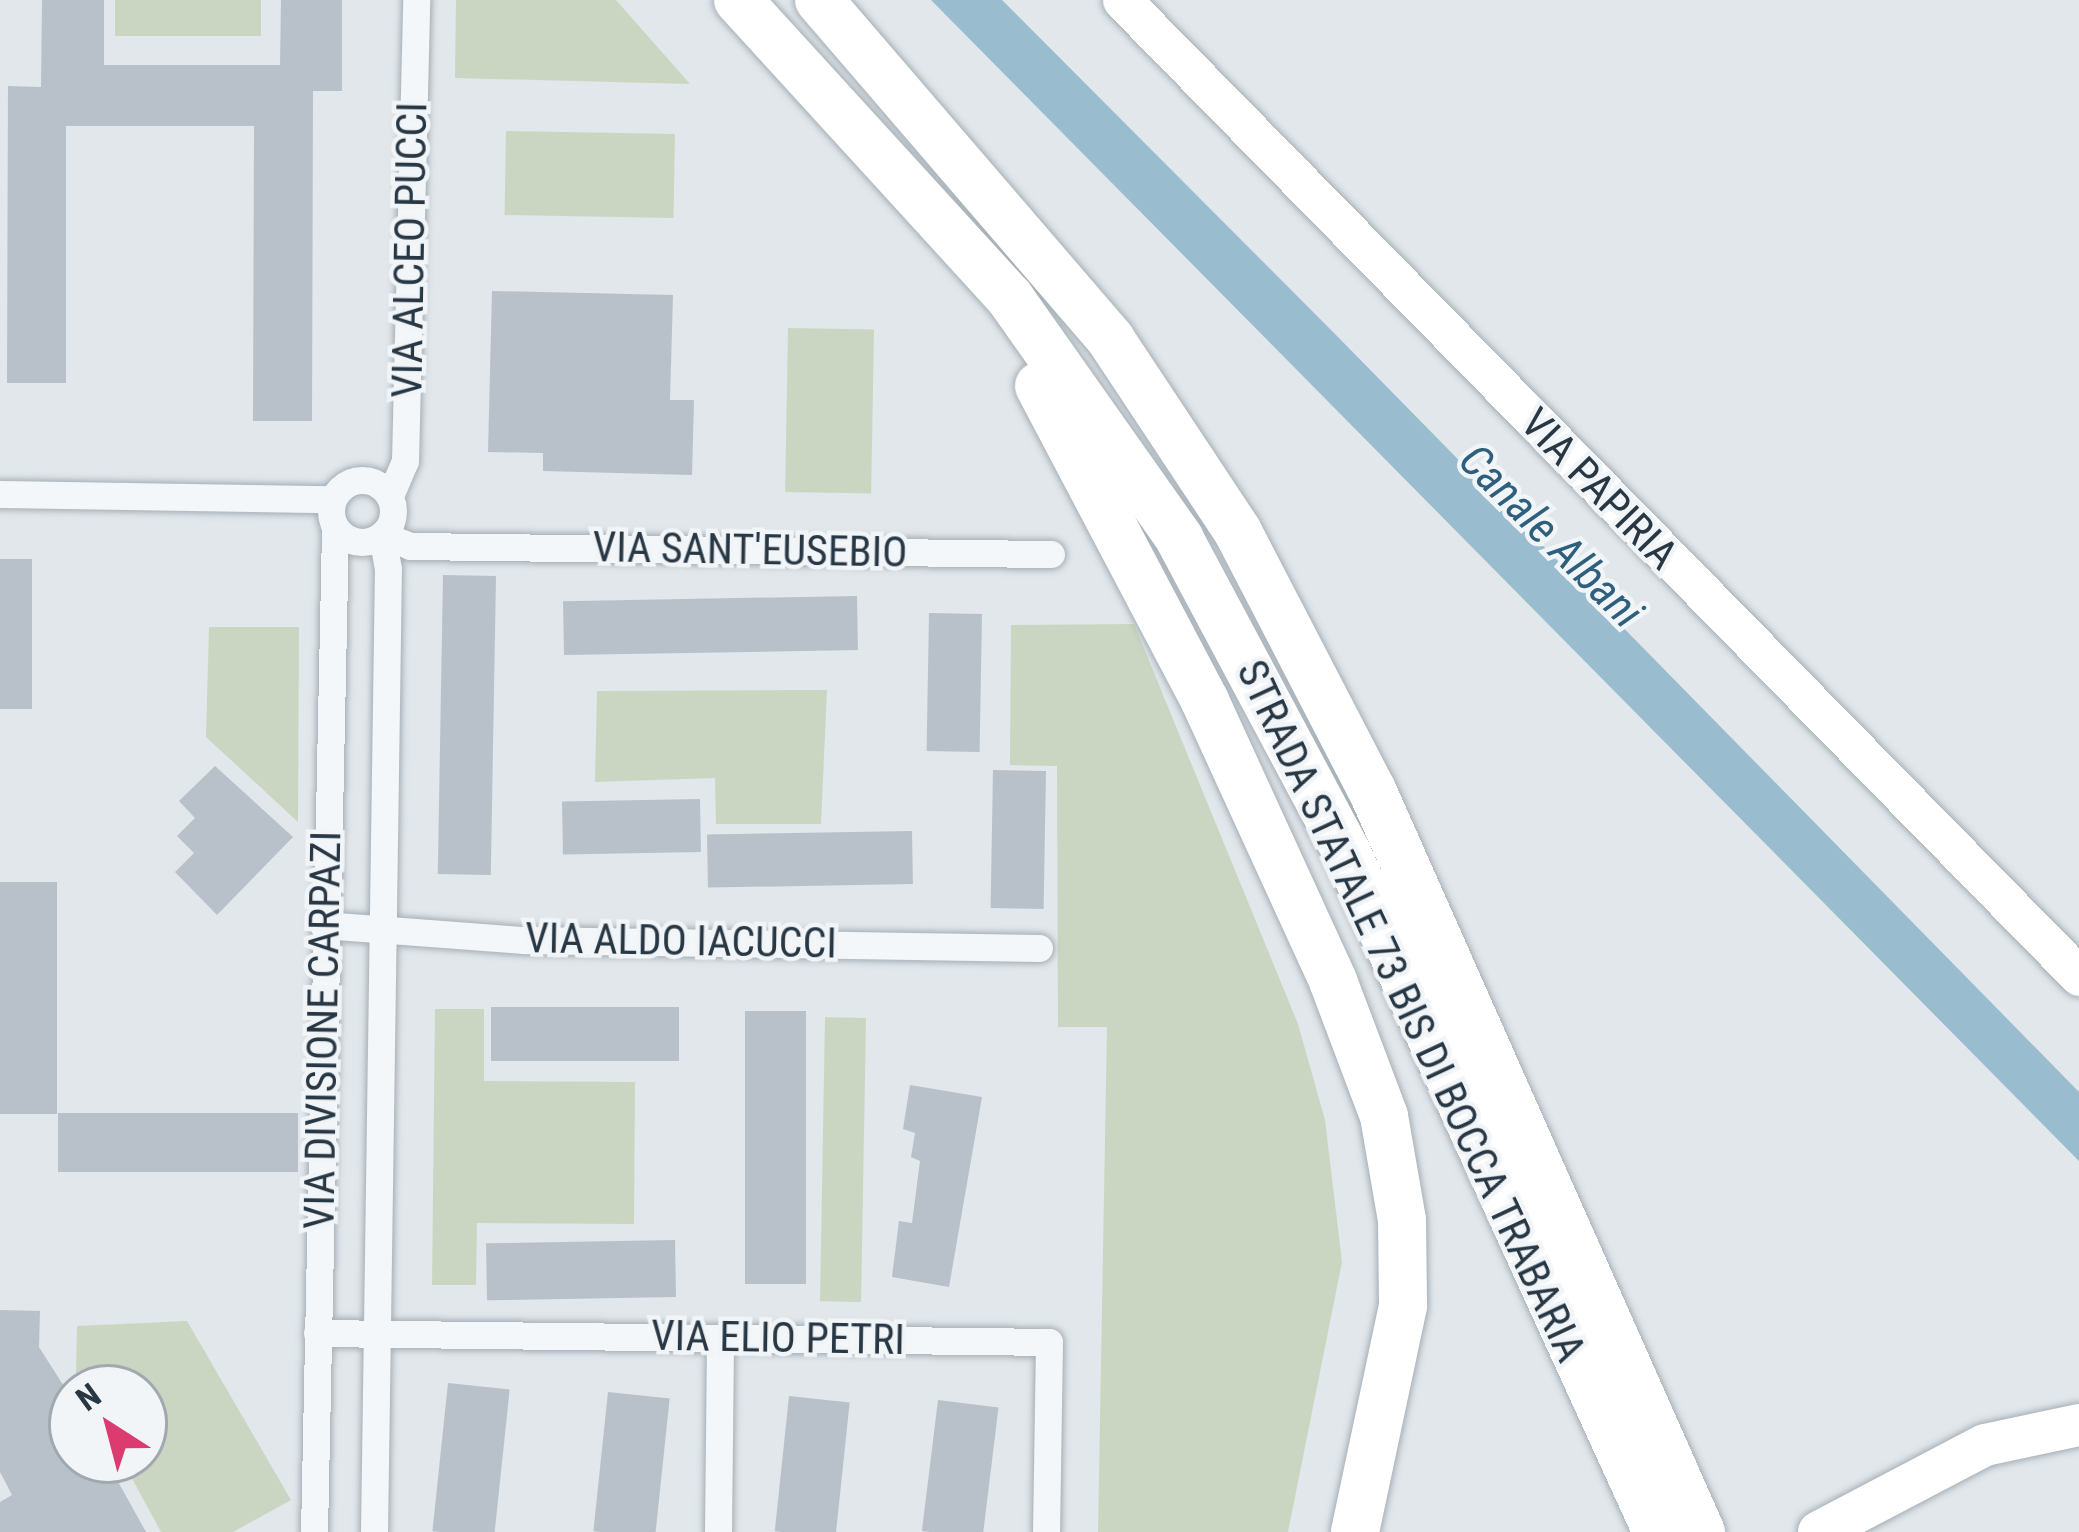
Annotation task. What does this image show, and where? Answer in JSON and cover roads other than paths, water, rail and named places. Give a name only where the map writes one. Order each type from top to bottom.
[{"type":"highway","name":"STRADA STATALE 73 BIS DI BOCCA TRABARIA","points":[[738,0],[919,194],[1048,350],[1221,609],[1347,853],[1657,1532]]},
{"type":"highway","name":"STRADA STATALE 73 BIS DI BOCCA TRABARIA","points":[[819,0],[1096,322],[1238,532],[1412,877],[1701,1532]]},
{"type":"highway","points":[[919,194],[1053,408],[1151,587],[1376,1090],[1399,1193],[1404,1292],[1355,1532]]},
{"type":"main road","name":"VIA PAPIRIA","points":[[1122,0],[2079,976]]},
{"type":"main road","points":[[1819,1532],[1985,1444],[2079,1425]]},
{"type":"street","name":"VIA ALCEO PUCCI","points":[[391,499],[405,461],[416,0]]},
{"type":"street","points":[[0,494],[332,499],[355,479],[375,482],[449,545]]},
{"type":"street","points":[[332,499],[335,529]]},
{"type":"street","points":[[382,535],[391,499]]},
{"type":"street","name":"VIA SANT'EUSEBIO","points":[[335,529],[362,542],[382,535],[410,546],[1051,554]]},
{"type":"street","name":"VIA DIVISIONE CARPAZI","points":[[314,1532],[323,926],[335,529]]},
{"type":"street","name":"VIA DIVISIONE CARPAZI","points":[[374,1532],[383,928],[382,535]]},
{"type":"street","name":"VIA ALDO IACUCCI","points":[[323,926],[524,940],[1039,948]]},
{"type":"street","name":"VIA ELIO PETRI","points":[[317,1333],[1048,1342],[1046,1532]]},
{"type":"street","points":[[718,1532],[720,1338]]},
{"type":"water","points":[[931,0],[1002,0],[1335,334],[2079,1092],[2079,1161]]},
{"type":"water label","name":"Canale Albani","points":[[1551,536]]}]
